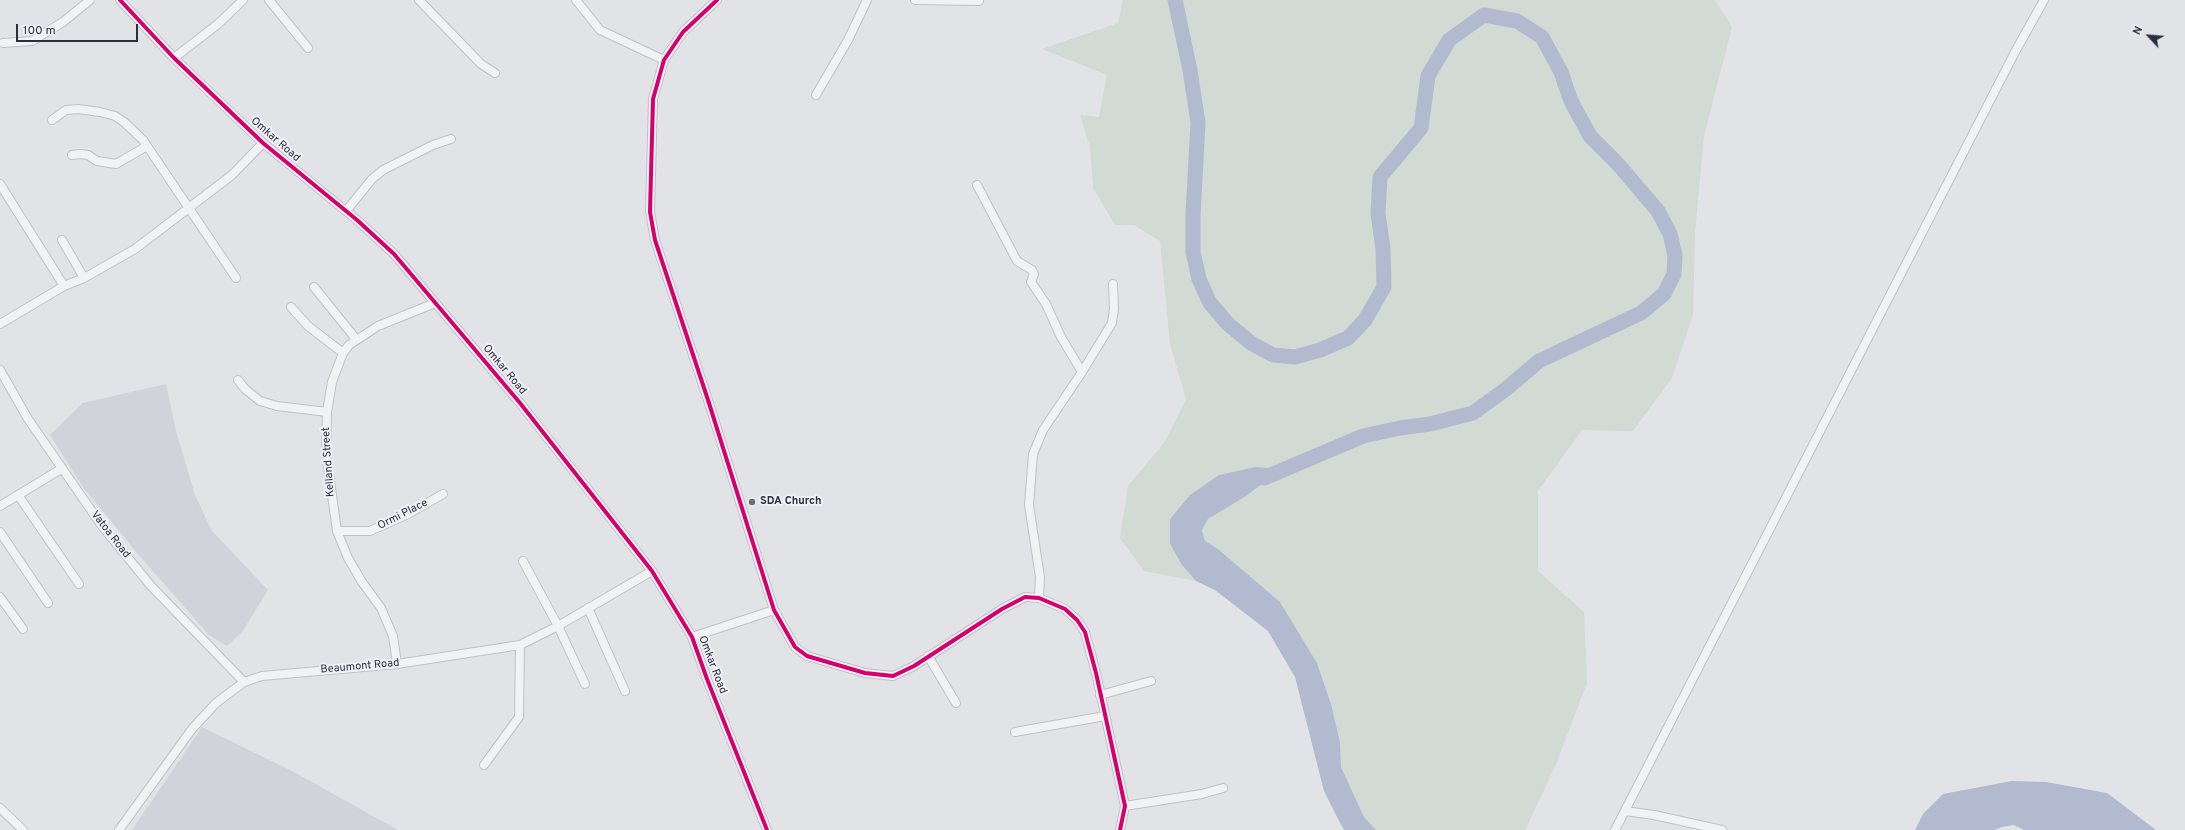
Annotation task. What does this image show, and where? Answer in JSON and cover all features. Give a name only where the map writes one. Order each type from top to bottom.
[{"type":"street","points":[[3,43],[32,41],[63,22],[90,0]]},
{"type":"street","name":"Omkar Road","points":[[120,0],[174,58],[263,143],[346,211],[394,254],[520,404],[652,571],[692,637],[766,830]]},
{"type":"street","points":[[174,58],[218,24],[243,0]]},
{"type":"street","points":[[269,0],[308,48]]},
{"type":"street","points":[[419,0],[481,64],[496,73]]},
{"type":"street","points":[[576,0],[600,30],[664,60]]},
{"type":"street","points":[[717,0],[683,32],[664,60],[653,99],[650,212],[655,240],[708,400],[774,610],[795,647],[807,656],[866,674],[893,676],[928,656],[1002,609],[1025,598],[1039,598],[1065,609],[1077,620],[1085,632],[1125,806],[1120,830]]},
{"type":"street","points":[[816,95],[848,40],[867,0]]},
{"type":"street","points":[[915,0],[979,1]]},
{"type":"street","points":[[1615,830],[2012,59],[2044,0]]},
{"type":"street","points":[[52,120],[66,110],[100,112],[115,116],[124,122],[147,146],[236,278]]},
{"type":"street","points":[[346,211],[367,184],[383,170],[432,145],[452,139]]},
{"type":"street","points":[[0,324],[64,286],[84,278],[135,249],[190,209],[232,175],[263,143]]},
{"type":"street","points":[[72,155],[88,155],[97,161],[116,164],[147,146]]},
{"type":"street","points":[[0,184],[64,286]]},
{"type":"street","points":[[977,185],[1017,261],[1032,270],[1034,274],[1031,282],[1046,304],[1061,337],[1082,372]]},
{"type":"street","points":[[62,240],[84,278]]},
{"type":"street","points":[[1039,598],[1040,576],[1029,505],[1033,454],[1043,430],[1082,372],[1112,323],[1114,309],[1113,284]]},
{"type":"street","points":[[314,287],[356,339]]},
{"type":"street","name":"Kelland Street","points":[[397,664],[393,636],[381,608],[362,582],[348,558],[337,531],[326,452],[327,412],[332,382],[343,353],[356,339],[378,326],[435,303]]},
{"type":"street","points":[[291,307],[308,326],[343,353]]},
{"type":"street","name":"Vatoa Road","points":[[0,370],[28,419],[61,469],[102,526],[151,586],[244,682]]},
{"type":"street","points":[[238,380],[245,389],[260,401],[278,406],[327,412]]},
{"type":"street","points":[[0,506],[61,469]]},
{"type":"street","name":"Ormi Place","points":[[337,531],[370,531],[408,514],[443,494]]},
{"type":"street","points":[[18,495],[79,584]]},
{"type":"street","points":[[0,532],[48,603]]},
{"type":"street","points":[[523,561],[558,626],[585,684]]},
{"type":"street","name":"Beaumont Road","points":[[119,830],[192,729],[216,703],[244,682],[262,676],[397,664],[520,645],[558,626],[652,571]]},
{"type":"street","points":[[0,597],[23,629]]},
{"type":"street","points":[[588,608],[625,691]]},
{"type":"street","points":[[692,637],[774,610]]},
{"type":"street","points":[[484,764],[519,717],[520,645]]},
{"type":"street","points":[[928,656],[956,703]]},
{"type":"street","points":[[1100,695],[1151,681]]},
{"type":"street","points":[[1015,732],[1105,716]]},
{"type":"street","points":[[1125,806],[1202,794],[1223,788]]},
{"type":"street","points":[[0,808],[23,830]]},
{"type":"street","points":[[1625,811],[1654,815],[1722,830]]},
{"type":"shaded area","points":[[1123,0],[1715,0],[1732,27],[1704,136],[1695,232],[1693,315],[1672,378],[1633,431],[1582,430],[1538,491],[1538,571],[1584,612],[1587,683],[1555,767],[1525,830],[1376,830],[1364,817],[1341,767],[1340,742],[1331,704],[1317,663],[1280,602],[1218,549],[1205,541],[1202,530],[1208,519],[1281,469],[1170,544],[1196,581],[1144,571],[1120,538],[1128,486],[1164,443],[1186,399],[1170,344],[1160,241],[1134,225],[1115,225],[1093,188],[1090,147],[1080,115],[1099,117],[1107,75],[1042,49],[1118,23]]},
{"type":"shaded area","points":[[166,384],[176,431],[195,495],[212,531],[268,590],[242,632],[227,646],[209,635],[137,553],[83,487],[50,435],[83,403]]},
{"type":"shaded area","points":[[202,727],[294,772],[398,830],[132,830]]},
{"type":"water","points":[[1256,467],[1282,469],[1246,496],[1208,519],[1202,530],[1205,541],[1218,549],[1280,602],[1317,663],[1331,704],[1340,742],[1341,767],[1364,817],[1376,830],[1344,830],[1324,791],[1295,677],[1268,631],[1215,590],[1196,581],[1182,565],[1170,544],[1170,519],[1190,495],[1219,475]]},
{"type":"water","points":[[2012,781],[2046,782],[2107,793],[2156,830],[2024,830],[2014,825],[1994,830],[1915,830],[1923,814],[1943,794]]},
{"type":"waterway","points":[[1175,0],[1190,70],[1198,123],[1193,215],[1193,252],[1199,279],[1210,303],[1228,324],[1251,343],[1273,355],[1295,357],[1320,350],[1348,338],[1365,320],[1384,287],[1383,249],[1378,213],[1380,177],[1421,128],[1428,76],[1449,40],[1484,15],[1517,21],[1542,37],[1561,72],[1571,101],[1590,136],[1617,163],[1658,211],[1670,234],[1675,255],[1674,274],[1664,294],[1641,313],[1539,361],[1506,389],[1473,413],[1430,424],[1400,428],[1363,436],[1264,478]]},
{"type":"cycle path","points":[[120,0],[174,58],[263,143],[357,220],[394,254],[520,403],[652,571],[692,637],[707,679],[767,830]]},
{"type":"cycle path","points":[[717,0],[683,32],[664,60],[653,99],[650,212],[655,240],[708,400],[774,610],[795,647],[807,656],[865,673],[893,676],[914,666],[1002,609],[1025,597],[1039,598],[1065,609],[1077,620],[1085,632],[1096,673],[1125,806],[1120,830]]},
{"type":"place","name":"SDA Church","points":[[752,502]]}]
